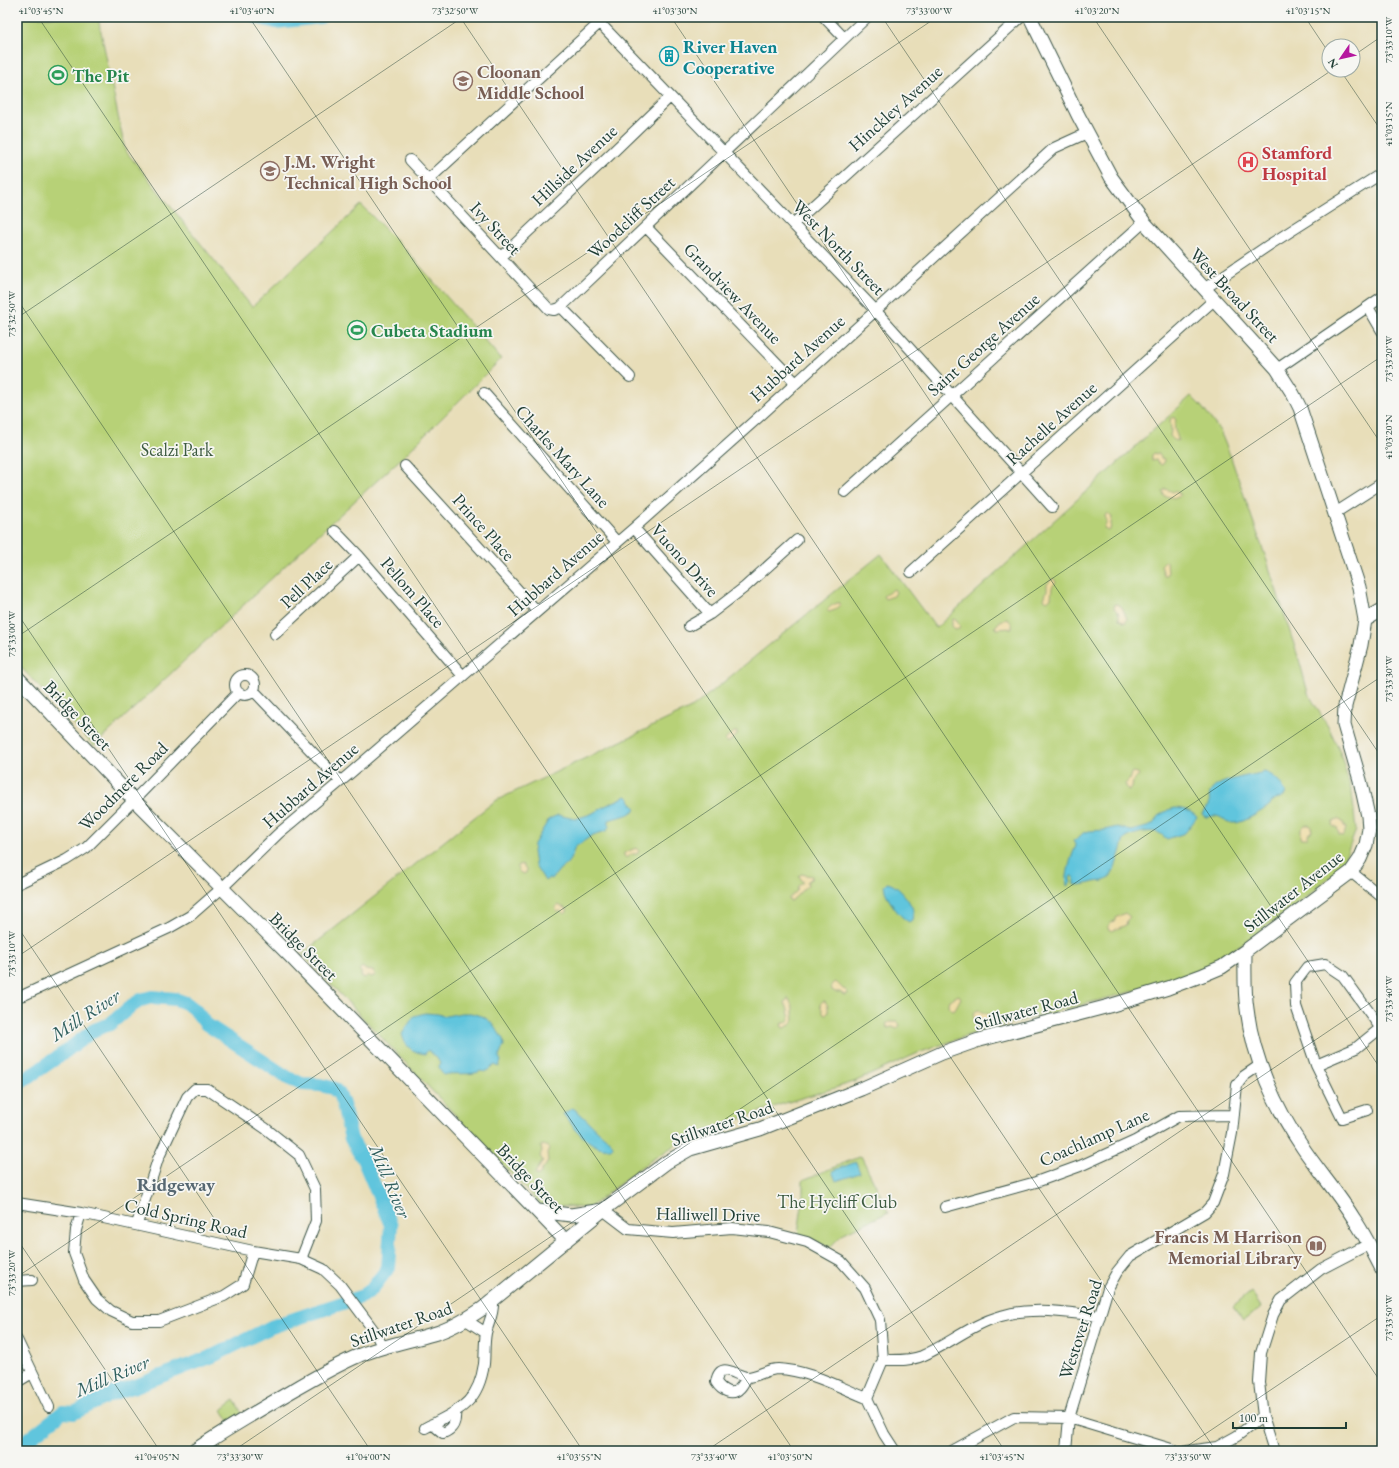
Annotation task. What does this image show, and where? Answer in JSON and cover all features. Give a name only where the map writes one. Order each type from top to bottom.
[{"type":"main road","name":"West Broad Street","points":[[1030,17],[1087,133],[1111,177],[1144,222],[1277,369],[1293,394],[1300,408],[1359,587],[1365,620]]},
{"type":"main road","points":[[1365,620],[1382,610]]},
{"type":"main road","name":"Stillwater Avenue","points":[[1245,951],[1351,872],[1360,859],[1366,845],[1369,829],[1368,816],[1360,780],[1344,725],[1344,706],[1361,645],[1365,620]]},
{"type":"main road","name":"Bridge Street","points":[[17,677],[134,800],[222,888],[566,1241]]},
{"type":"main road","points":[[1245,951],[1247,1010],[1260,1065],[1288,1125],[1302,1148],[1354,1218],[1382,1269]]},
{"type":"main road","name":"Stillwater Road","points":[[194,1451],[222,1432],[332,1369],[360,1356],[383,1348],[435,1334],[466,1320],[493,1300],[603,1210],[667,1162],[690,1149],[768,1126],[861,1090],[942,1053],[978,1040],[1109,1006],[1168,988],[1210,972],[1245,951]]},
{"type":"main road","points":[[538,1211],[571,1215],[603,1210]]},
{"type":"street","points":[[824,17],[844,38]]},
{"type":"street","name":"Woodcliff Street","points":[[561,307],[867,17]]},
{"type":"street","name":"Hinckley Avenue","points":[[793,224],[1021,17]]},
{"type":"street","points":[[428,180],[600,19]]},
{"type":"street","name":"West North Street","points":[[600,19],[670,97],[725,152],[876,310],[1052,507]]},
{"type":"street","name":"Hillside Avenue","points":[[500,257],[670,97]]},
{"type":"street","name":"Hubbard Avenue","points":[[17,996],[24,995],[170,928],[190,916],[222,888],[279,833],[634,528],[1054,148],[1087,133]]},
{"type":"street","name":"Ivy Street","points":[[410,160],[549,309],[554,310],[561,307]]},
{"type":"street","points":[[1204,290],[1267,246],[1379,175]]},
{"type":"street","name":"Saint George Avenue","points":[[844,492],[1144,222]]},
{"type":"street","name":"Grandview Avenue","points":[[646,227],[796,383]]},
{"type":"street","points":[[1277,369],[1382,297]]},
{"type":"street","name":"Rachelle Avenue","points":[[911,572],[1214,300]]},
{"type":"street","points":[[561,307],[630,377]]},
{"type":"street","points":[[1368,307],[1382,332]]},
{"type":"street","name":"Charles Mary Lane","points":[[484,393],[617,542]]},
{"type":"street","name":"Prince Place","points":[[405,466],[537,611]]},
{"type":"street","points":[[1335,513],[1382,483]]},
{"type":"street","name":"Vuono Drive","points":[[634,528],[710,614],[689,626]]},
{"type":"street","name":"Pellom Place","points":[[335,531],[359,556],[463,676]]},
{"type":"street","points":[[710,614],[745,587],[797,540]]},
{"type":"street","name":"Pell Place","points":[[275,634],[359,556]]},
{"type":"street","points":[[246,674],[255,680],[256,685],[254,691],[246,695],[238,692],[235,686],[236,680],[239,676],[246,674]]},
{"type":"street","points":[[254,691],[340,781]]},
{"type":"street","name":"Woodmere Road","points":[[17,884],[67,860],[86,848],[238,692]]},
{"type":"street","points":[[1351,872],[1382,897]]},
{"type":"street","points":[[1316,1064],[1356,1048],[1382,1028],[1343,976],[1325,964],[1307,966],[1295,982],[1296,1006],[1316,1064],[1342,1118],[1367,1110]]},
{"type":"street","name":"Westover Road","points":[[1066,1451],[1069,1418],[1108,1288],[1117,1272],[1130,1256],[1205,1212],[1213,1203],[1224,1174],[1232,1133],[1236,1091],[1240,1080],[1260,1065]]},
{"type":"street","points":[[137,1224],[158,1159],[187,1097],[195,1089],[207,1089],[265,1128],[299,1155],[315,1189],[316,1221],[300,1259]]},
{"type":"street","name":"Coachlamp Lane","points":[[945,1206],[1036,1182],[1080,1166],[1135,1142],[1179,1116],[1234,1115]]},
{"type":"street","name":"Cold Spring Road","points":[[17,1204],[81,1213],[137,1224],[253,1251],[300,1259],[323,1269],[340,1285],[375,1332],[383,1348]]},
{"type":"street","name":"Halliwell Drive","points":[[603,1210],[628,1229],[673,1233],[732,1228],[769,1232],[807,1242],[841,1261],[865,1288],[880,1320],[883,1360],[867,1398]]},
{"type":"street","points":[[81,1213],[76,1230],[74,1253],[84,1280],[96,1299],[111,1311],[132,1321],[159,1321],[224,1296],[243,1284],[253,1251]]},
{"type":"street","points":[[1274,1451],[1263,1416],[1259,1382],[1261,1353],[1273,1315],[1281,1300],[1321,1269],[1369,1244]]},
{"type":"street","points":[[17,1281],[32,1280]]},
{"type":"street","points":[[455,1412],[454,1425],[449,1431],[443,1433],[428,1426],[455,1412],[463,1408],[472,1398],[478,1387],[484,1364],[486,1333],[493,1312],[493,1300]]},
{"type":"street","points":[[883,1360],[907,1360],[922,1356],[984,1321],[1002,1315],[1038,1310],[1100,1316]]},
{"type":"street","points":[[466,1320],[486,1333]]},
{"type":"street","points":[[17,1340],[49,1407]]},
{"type":"street","points":[[747,1377],[776,1369],[798,1371],[867,1398],[884,1434],[895,1451]]},
{"type":"street","points":[[17,1382],[32,1373]]},
{"type":"street","points":[[1186,1451],[1217,1448],[1237,1436],[1263,1416]]},
{"type":"street","points":[[952,1451],[1014,1417],[1069,1418],[1178,1451]]},
{"type":"green space","name":"Scalzi Park","points":[[17,17],[98,17],[125,150],[252,307],[361,205],[405,249],[501,359],[405,455],[322,531],[94,746],[17,663]]},
{"type":"green space","points":[[1191,396],[1201,406],[1220,431],[1230,455],[1267,561],[1300,663],[1308,693],[1330,730],[1340,752],[1352,793],[1356,830],[1347,853],[1338,870],[1304,899],[1208,967],[1187,977],[975,1033],[918,1053],[854,1082],[782,1104],[686,1138],[641,1167],[589,1208],[541,1205],[302,954],[495,801],[693,707],[881,554],[936,628]]},
{"type":"green space","name":"The Hycliff Club","points":[[861,1156],[889,1212],[844,1233],[830,1247],[798,1234],[803,1198],[803,1180]]},
{"type":"green space","points":[[1251,1292],[1261,1307],[1243,1321],[1233,1307]]},
{"type":"green space","points":[[234,1400],[242,1413],[229,1421],[222,1410]]},
{"type":"sand","points":[[1174,417],[1176,421],[1174,427],[1177,441],[1170,436],[1170,419]]},
{"type":"sand","points":[[1154,453],[1158,453],[1162,459],[1163,458],[1165,461],[1163,464],[1161,465],[1156,460],[1152,461],[1152,455]]},
{"type":"sand","points":[[1166,489],[1173,492],[1178,492],[1180,496],[1176,498],[1164,496],[1163,492]]},
{"type":"sand","points":[[1107,513],[1112,517],[1110,530],[1107,531],[1104,528],[1107,522],[1105,516]]},
{"type":"sand","points":[[1165,561],[1167,562],[1167,576],[1164,576],[1161,565]]},
{"type":"sand","points":[[1052,579],[1056,582],[1052,587],[1051,598],[1047,601],[1044,599],[1047,584]]},
{"type":"sand","points":[[894,589],[896,592],[894,596],[885,599],[883,596]]},
{"type":"sand","points":[[837,603],[841,605],[835,610],[829,612],[827,610],[831,606]]},
{"type":"sand","points":[[1115,604],[1122,607],[1127,619],[1125,623],[1119,619],[1119,613],[1114,608]]},
{"type":"sand","points":[[952,619],[956,620],[960,626],[959,629],[955,630],[952,626]]},
{"type":"sand","points":[[1008,619],[1012,624],[1012,628],[997,629],[995,627],[1000,621]]},
{"type":"sand","points":[[734,732],[737,732],[737,735],[729,742],[726,742],[725,740]]},
{"type":"sand","points":[[1133,772],[1138,773],[1139,775],[1133,781],[1132,788],[1128,790],[1125,784]]},
{"type":"sand","points":[[1338,819],[1343,822],[1344,826],[1346,827],[1344,836],[1339,835],[1337,827],[1332,825],[1333,822]]},
{"type":"sand","points":[[1305,825],[1311,826],[1312,831],[1308,834],[1308,838],[1301,838],[1301,829]]},
{"type":"sand","points":[[636,848],[639,851],[637,854],[632,854],[627,858],[624,856],[624,853]]},
{"type":"sand","points":[[522,864],[526,870],[526,873],[523,874],[518,871],[518,866]]},
{"type":"sand","points":[[801,874],[812,876],[812,878],[807,882],[808,885],[791,901],[789,898],[797,891],[798,886],[803,882],[799,876]]},
{"type":"sand","points":[[558,905],[567,909],[565,914],[561,911],[557,912],[555,907]]},
{"type":"sand","points":[[1125,913],[1130,917],[1127,920],[1126,925],[1112,931],[1108,929],[1111,922],[1115,921],[1115,918]]},
{"type":"sand","points":[[362,967],[366,970],[373,971],[376,975],[371,977],[368,975],[365,978],[361,976],[361,972],[359,970]]},
{"type":"sand","points":[[836,982],[846,990],[848,994],[844,995],[840,992],[835,992],[832,990],[831,985]]},
{"type":"sand","points":[[959,995],[961,998],[953,1010],[948,1006],[949,1000]]},
{"type":"sand","points":[[787,999],[789,999],[793,1008],[794,1019],[792,1024],[784,1028],[781,1024],[790,1019],[785,1003]]},
{"type":"sand","points":[[825,1001],[828,1006],[828,1013],[826,1014],[823,1013],[820,1004]]},
{"type":"sand","points":[[979,1010],[990,1015],[990,1019],[981,1022],[975,1020],[975,1011]]},
{"type":"sand","points":[[889,1022],[898,1022],[900,1025],[897,1029],[892,1027],[888,1028],[886,1024]]},
{"type":"sand","points":[[543,1145],[549,1149],[547,1154],[548,1161],[540,1174],[537,1176],[535,1173],[543,1161],[540,1156],[542,1152],[541,1146]]},
{"type":"water","points":[[1264,772],[1270,774],[1279,781],[1286,791],[1283,797],[1273,800],[1270,805],[1252,817],[1237,823],[1228,822],[1216,816],[1205,817],[1202,814],[1209,806],[1209,796],[1215,787],[1236,778]]},
{"type":"water","points":[[626,796],[636,809],[626,815],[609,820],[609,827],[606,831],[593,835],[575,847],[571,858],[566,865],[560,869],[552,879],[549,878],[545,881],[535,865],[533,852],[534,844],[549,819],[558,815],[575,819],[591,814]]},
{"type":"water","points":[[1175,808],[1187,810],[1197,817],[1185,833],[1167,839],[1158,833],[1152,832],[1134,834],[1124,840],[1115,868],[1109,878],[1103,881],[1075,885],[1072,875],[1070,878],[1071,883],[1067,886],[1069,866],[1076,846],[1073,841],[1083,833],[1117,827],[1132,831],[1150,826],[1154,823],[1158,816]]},
{"type":"water","points":[[887,883],[899,889],[909,902],[913,911],[912,920],[909,922],[901,916],[887,896],[884,886]]},
{"type":"water","points":[[425,1013],[446,1016],[471,1013],[484,1017],[493,1024],[503,1039],[504,1045],[499,1057],[501,1061],[499,1067],[495,1065],[485,1072],[481,1071],[443,1075],[439,1067],[440,1063],[436,1057],[428,1050],[425,1054],[416,1052],[407,1046],[403,1039],[402,1034],[414,1016]]},
{"type":"water","points":[[573,1108],[608,1140],[613,1147],[599,1147],[592,1144],[578,1132],[563,1114]]},
{"type":"water","points":[[856,1162],[860,1173],[836,1181],[832,1171]]},
{"type":"waterway","name":"Mill River","points":[[256,17],[276,22],[321,17]]},
{"type":"waterway","name":"Mill River","points":[[17,1085],[94,1030],[110,1024],[141,1000],[152,997],[175,999],[186,1003],[195,1010],[206,1024],[290,1079],[302,1084],[320,1085],[333,1088],[339,1094],[343,1104],[351,1139],[363,1159],[391,1225],[388,1268],[372,1289],[363,1296],[271,1327],[213,1356],[114,1393],[74,1413],[63,1412],[17,1448]]},
{"type":"place","name":"River Haven Cooperative","points":[[669,56]]},
{"type":"place","name":"The Pit","points":[[58,75]]},
{"type":"place","name":"Cloonan Middle School","points":[[463,81]]},
{"type":"place","name":"Stamford Hospital","points":[[1248,162]]},
{"type":"place","name":"J.M. Wright Technical High School","points":[[270,171]]},
{"type":"place","name":"Cubeta Stadium","points":[[357,330]]},
{"type":"place","name":"Francis M Harrison Memorial Library","points":[[1316,1246]]},
{"type":"district","name":"Ridgeway","points":[[176,1184]]}]
